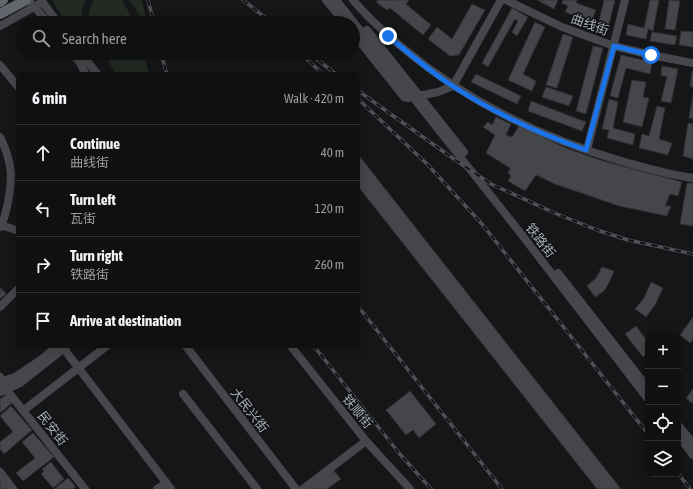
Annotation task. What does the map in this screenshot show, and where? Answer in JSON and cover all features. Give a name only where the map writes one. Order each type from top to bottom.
[{"type":"highway","points":[[0,2],[4,0]]},
{"type":"highway","points":[[0,14],[27,0]]},
{"type":"main road","points":[[27,0],[42,16]]},
{"type":"main road","points":[[326,0],[339,16]]},
{"type":"main road","name":"铁路街","points":[[336,0],[349,16]]},
{"type":"main road","points":[[343,0],[356,16]]},
{"type":"main road","points":[[353,0],[373,22],[416,59],[453,86],[512,119],[565,143],[586,150],[639,166],[693,178]]},
{"type":"main road","points":[[360,42],[404,97],[408,98],[438,92],[453,86],[501,0]]},
{"type":"main road","name":"曲线街","points":[[506,0],[562,27],[614,46],[693,63]]},
{"type":"main road","points":[[586,150],[625,0]]},
{"type":"main road","points":[[18,16],[42,1],[53,16]]},
{"type":"main road","points":[[0,26],[16,17]]},
{"type":"main road","points":[[360,21],[432,112],[638,381]]},
{"type":"main road","name":"铁路街","points":[[360,30],[638,381],[645,394]]},
{"type":"main road","points":[[78,60],[84,72]]},
{"type":"main road","points":[[86,60],[96,72]]},
{"type":"main road","points":[[0,65],[16,84]]},
{"type":"main road","points":[[0,138],[6,151],[12,176],[9,198],[1,226],[16,230]]},
{"type":"main road","points":[[0,307],[16,291]]},
{"type":"main road","points":[[0,379],[15,378],[61,348]]},
{"type":"main road","points":[[3,391],[20,382],[62,348]]},
{"type":"main road","points":[[65,348],[78,368],[168,486],[157,489]]},
{"type":"main road","points":[[24,410],[104,348]]},
{"type":"main road","name":"大民兴街","points":[[187,348],[296,489]]},
{"type":"main road","name":"铁顺街","points":[[292,348],[366,441],[410,489]]},
{"type":"main road","name":"民安街","points":[[0,379],[3,391],[24,410],[85,489]]},
{"type":"main road","name":"铁路街","points":[[638,381],[645,386]]},
{"type":"main road","points":[[183,394],[256,489]]},
{"type":"main road","points":[[681,429],[690,440],[693,455]]},
{"type":"main road","points":[[681,436],[690,440]]},
{"type":"main road","points":[[303,489],[366,441]]},
{"type":"main road","points":[[0,472],[13,489]]},
{"type":"shaded area","points":[[52,0],[86,0],[82,7],[81,16],[62,16]]},
{"type":"shaded area","points":[[94,0],[122,0],[131,16],[89,16],[89,11]]},
{"type":"shaded area","points":[[129,0],[142,0],[145,16],[140,16]]},
{"type":"shaded area","points":[[107,60],[146,60],[148,72],[115,72]]},
{"type":"building","points":[[377,0],[409,0],[406,4],[431,25],[423,35],[390,8],[387,10],[377,3]]},
{"type":"building","points":[[537,0],[558,0],[554,9]]},
{"type":"building","points":[[563,0],[577,0],[576,3],[596,10],[591,22],[565,12],[568,6],[562,3]]},
{"type":"building","points":[[604,0],[615,0],[608,28],[598,26]]},
{"type":"building","points":[[650,0],[659,0],[653,31],[648,29],[646,39],[626,35],[628,24],[644,28]]},
{"type":"building","points":[[669,0],[680,1],[675,30],[665,29]]},
{"type":"building","points":[[472,4],[485,10],[459,55],[450,56],[428,39],[437,27],[452,39]]},
{"type":"building","points":[[512,8],[528,17],[517,36],[512,32],[518,21],[515,19],[488,67],[482,63]]},
{"type":"building","points":[[535,22],[545,27],[523,74],[536,81],[532,91],[508,80]]},
{"type":"building","points":[[681,31],[693,32],[693,47],[679,45]]},
{"type":"building","points":[[652,32],[677,36],[675,45],[650,41]]},
{"type":"building","points":[[563,34],[573,37],[557,88],[546,85]]},
{"type":"building","points":[[593,46],[603,48],[586,114],[576,111]]},
{"type":"building","points":[[621,55],[652,62],[650,74],[626,68],[618,98],[610,96]]},
{"type":"building","points":[[662,66],[678,69],[671,103],[661,101],[667,77],[661,75]]},
{"type":"building","points":[[693,71],[693,87],[690,86]]},
{"type":"building","points":[[476,74],[521,96],[517,104],[471,82]]},
{"type":"building","points":[[632,80],[646,82],[643,97],[649,98],[642,127],[623,122]]},
{"type":"building","points":[[546,87],[573,96],[569,106],[542,97]]},
{"type":"building","points":[[693,94],[693,119],[689,118]]},
{"type":"building","points":[[609,99],[618,102],[613,128],[635,134],[633,145],[607,138],[609,130],[602,129]]},
{"type":"building","points":[[531,101],[586,122],[582,131],[528,111]]},
{"type":"building","points":[[657,106],[665,108],[659,139],[672,143],[668,155],[639,148],[642,134],[649,136]]},
{"type":"building","points":[[496,117],[511,124],[506,135],[512,137],[519,126],[566,148],[600,160],[682,182],[678,196],[670,194],[665,206],[671,206],[667,216],[619,206],[555,184],[536,175],[525,191],[508,181],[511,176],[508,173],[510,168],[486,153],[495,135],[483,127],[488,122],[492,125]]},
{"type":"building","points":[[688,123],[693,124],[693,159],[683,156]]},
{"type":"building","points":[[360,157],[621,489],[597,489],[360,189]]},
{"type":"building","points":[[687,183],[693,183],[693,226],[680,224]]},
{"type":"building","points":[[602,267],[614,271],[604,291],[595,297],[587,286],[596,278]]},
{"type":"building","points":[[651,282],[663,288],[655,305],[646,317],[635,309],[644,298]]},
{"type":"building","points":[[0,287],[6,294],[0,299]]},
{"type":"building","points":[[693,317],[693,340],[690,343],[681,336]]},
{"type":"building","points":[[636,326],[645,338],[645,355],[643,357],[625,334]]},
{"type":"building","points":[[693,389],[693,404],[686,398]]},
{"type":"building","points":[[410,391],[436,424],[419,438],[413,430],[406,435],[386,410]]},
{"type":"building","points":[[6,395],[12,403],[0,413],[0,399]]},
{"type":"building","points":[[11,406],[32,430],[4,454],[0,449],[0,442],[13,432],[0,416]]},
{"type":"building","points":[[33,433],[54,457],[23,481],[16,473],[35,458],[22,442]]},
{"type":"building","points":[[51,462],[64,479],[53,488],[41,474],[44,471],[42,469]]},
{"type":"building","points":[[333,470],[341,479],[327,489],[309,489]]},
{"type":"building","points":[[0,475],[10,489],[0,489]]},
{"type":"building","points":[[68,478],[76,487],[73,489],[54,489]]},
{"type":"railway","points":[[148,0],[152,16]]},
{"type":"railway","points":[[243,0],[263,16]]},
{"type":"railway","points":[[163,60],[166,72]]},
{"type":"railway","points":[[308,60],[321,72]]},
{"type":"railway","points":[[318,60],[333,72]]},
{"type":"railway","points":[[360,92],[491,184],[557,214],[597,230],[628,240],[693,254]]},
{"type":"railway","points":[[360,101],[427,164],[482,224],[645,430]]},
{"type":"railway","points":[[360,309],[502,489]]},
{"type":"railway","points":[[315,348],[399,453],[431,489]]},
{"type":"railway","points":[[681,477],[690,489]]},
{"type":"route","points":[[388,36],[444,80],[480,102],[537,131],[586,150],[614,46],[651,55]]}]
